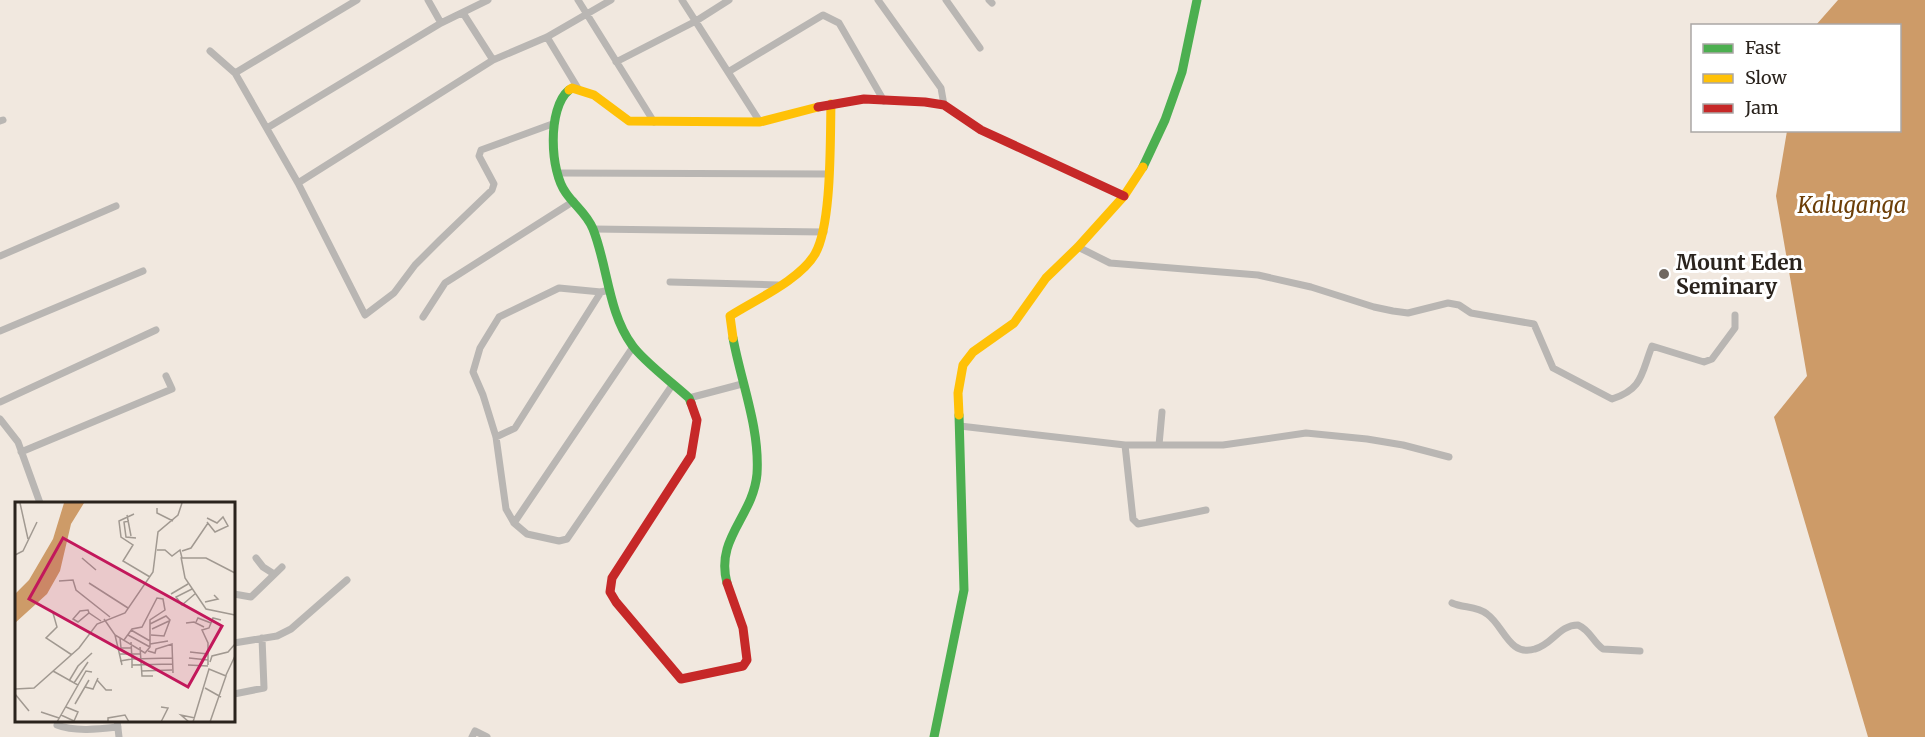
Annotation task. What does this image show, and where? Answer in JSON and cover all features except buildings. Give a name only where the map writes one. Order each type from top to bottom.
[{"type":"street","points":[[235,73],[357,0]]},
{"type":"street","points":[[428,0],[441,23]]},
{"type":"street","points":[[267,128],[441,23],[488,0]]},
{"type":"street","points":[[578,0],[654,122]]},
{"type":"street","points":[[298,183],[493,60],[547,37],[611,0]]},
{"type":"street","points":[[682,0],[760,122]]},
{"type":"street","points":[[616,62],[696,21],[729,0]]},
{"type":"street","points":[[878,0],[941,88],[944,105]]},
{"type":"street","points":[[946,0],[980,48]]},
{"type":"street","points":[[934,737],[964,590],[958,393],[963,365],[973,352],[1014,322],[1046,278],[1078,247],[1124,196],[1143,167],[1165,120],[1182,72],[1197,0]]},
{"type":"street","points":[[463,13],[493,60]]},
{"type":"street","points":[[728,72],[823,15],[839,23],[884,101]]},
{"type":"street","points":[[547,37],[579,90]]},
{"type":"street","points":[[210,51],[235,73],[298,183],[365,315],[394,293],[415,265],[492,190],[494,184],[479,156],[481,150],[555,123]]},
{"type":"street","points":[[831,104],[824,232],[816,254],[778,285],[730,316],[732,341],[756,444],[758,471],[748,508],[727,543],[724,573],[743,628],[747,660],[743,666],[681,680],[610,592],[612,578],[691,456],[697,420],[689,398],[633,347],[605,291],[592,229],[582,211],[564,192],[557,173],[552,146],[555,123],[566,92],[572,88],[594,95],[629,121],[654,122],[760,122],[831,104],[864,99],[944,105],[981,130],[1124,196]]},
{"type":"street","points":[[557,173],[828,174]]},
{"type":"street","points":[[423,317],[445,283],[574,201]]},
{"type":"street","points":[[0,256],[116,206]]},
{"type":"street","points":[[592,229],[824,232]]},
{"type":"street","points":[[1078,247],[1110,263],[1258,275],[1311,287],[1394,311],[1408,313],[1448,303],[1459,305],[1472,313],[1534,324],[1553,368],[1612,399],[1629,393],[1638,383],[1652,346],[1704,362],[1712,358],[1735,328],[1735,315]]},
{"type":"street","points":[[0,331],[143,271]]},
{"type":"street","points":[[670,282],[778,285]]},
{"type":"street","points":[[605,291],[559,288],[499,316],[480,348],[474,372],[496,437],[506,509],[514,523],[527,534],[559,541],[567,539],[673,384]]},
{"type":"street","points":[[496,437],[515,428],[605,291]]},
{"type":"street","points":[[0,402],[156,330]]},
{"type":"street","points":[[514,523],[633,347]]},
{"type":"street","points":[[21,452],[172,389],[166,376]]},
{"type":"street","points":[[689,398],[742,384]]},
{"type":"street","points":[[1159,446],[1162,412]]},
{"type":"street","points":[[0,418],[3,429],[18,442],[40,502]]},
{"type":"street","points":[[960,426],[1125,445],[1159,446],[1223,445],[1306,433],[1403,445],[1449,457]]},
{"type":"street","points":[[1125,445],[1133,519],[1138,524],[1206,510]]},
{"type":"street","points":[[256,558],[263,567],[274,574]]},
{"type":"street","points":[[236,594],[251,597],[282,567]]},
{"type":"street","points":[[236,643],[277,636],[291,629],[347,580]]},
{"type":"street","points":[[1452,603],[1488,614],[1497,622],[1512,645],[1521,650],[1539,648],[1566,627],[1578,625],[1587,629],[1599,647],[1603,649],[1640,651]]},
{"type":"street","points":[[236,694],[264,688],[262,638]]},
{"type":"street","points":[[57,725],[85,728],[117,724],[119,737]]},
{"type":"street","points":[[471,737],[475,731],[487,737]]},
{"type":"water","name":"Kaluganga","points":[[1838,0],[1925,0],[1925,737],[1868,737],[1774,417],[1807,376],[1776,196],[1787,132],[1901,132],[1901,24],[1817,24]]},
{"type":"traffic: fast","points":[[1143,167],[1165,120],[1182,72],[1197,0]]},
{"type":"traffic: fast","points":[[569,90],[562,99],[554,125],[554,156],[561,183],[569,198],[588,219],[593,229],[613,304],[624,332],[637,351],[689,398],[691,403]]},
{"type":"traffic: fast","points":[[727,583],[726,553],[749,503],[757,474],[753,422],[733,338]]},
{"type":"traffic: fast","points":[[934,737],[964,590],[959,415]]},
{"type":"traffic: slow","points":[[569,90],[572,88],[594,95],[629,121],[760,122],[818,107]]},
{"type":"traffic: slow","points":[[733,338],[730,316],[776,289],[799,272],[815,254],[821,241],[827,203],[831,104]]},
{"type":"traffic: slow","points":[[959,415],[958,393],[963,365],[973,352],[1014,323],[1046,278],[1078,247],[1124,196],[1143,167]]},
{"type":"traffic: jam","points":[[818,107],[864,99],[944,105],[981,130],[1124,196]]},
{"type":"traffic: jam","points":[[691,403],[697,420],[691,456],[612,578],[610,592],[681,679],[743,666],[747,660],[743,628],[727,583]]},
{"type":"place","name":"Mount Eden Seminary","points":[[1664,274]]}]
